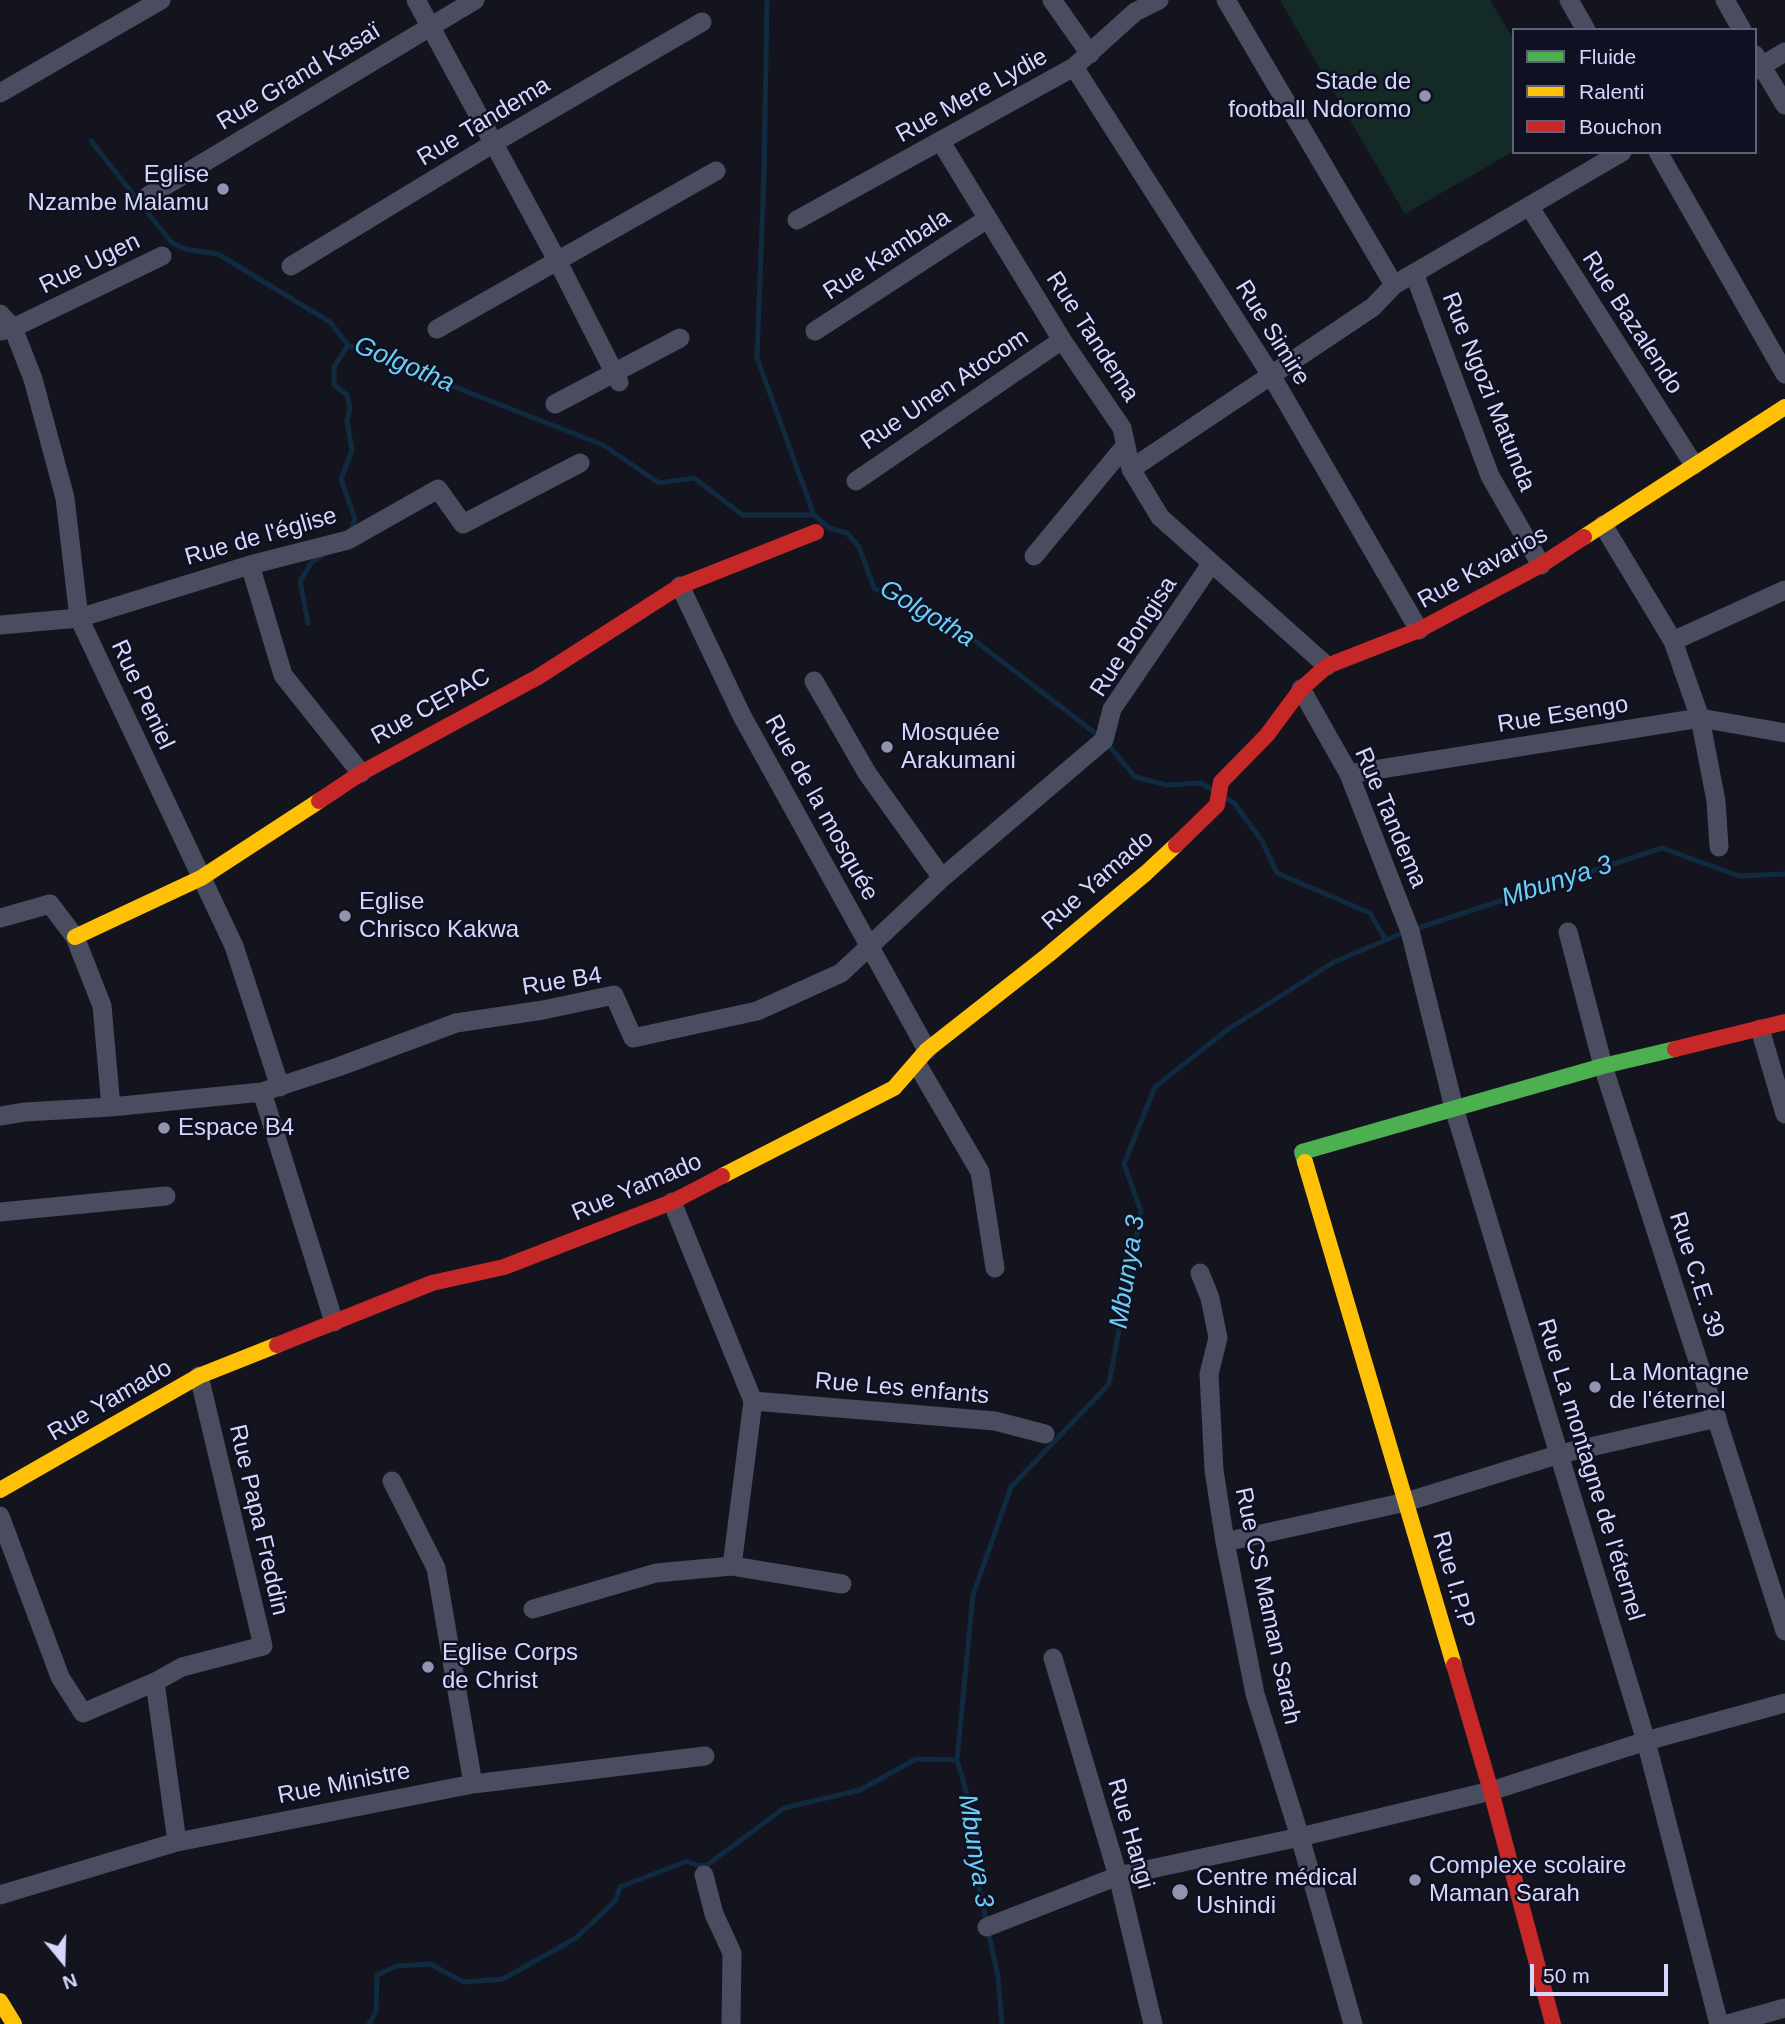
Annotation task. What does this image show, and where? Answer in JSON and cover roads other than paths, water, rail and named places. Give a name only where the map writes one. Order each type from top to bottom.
[{"type":"street","points":[[0,93],[161,0]]},
{"type":"street","points":[[416,0],[617,377]]},
{"type":"street","name":"Rue Grand Kasaï","points":[[148,196],[475,0]]},
{"type":"street","points":[[1052,0],[1090,54]]},
{"type":"street","name":"Rue Mere Lydie","points":[[797,220],[1074,68],[1135,12],[1159,0]]},
{"type":"street","points":[[1226,0],[1394,285]]},
{"type":"street","points":[[1569,0],[1585,28]]},
{"type":"street","points":[[1725,0],[1741,28]]},
{"type":"street","name":"Rue Tandema","points":[[291,265],[702,22]]},
{"type":"street","points":[[1785,52],[1757,64],[1785,105]]},
{"type":"street","name":"Rue Simire","points":[[1074,68],[1270,375],[1419,630]]},
{"type":"street","name":"Rue Tandema","points":[[941,142],[1062,340],[1122,428],[1130,469],[1160,517],[1326,666]]},
{"type":"street","points":[[1130,469],[1373,307],[1394,285],[1619,154]]},
{"type":"street","points":[[1659,154],[1785,374]]},
{"type":"street","points":[[437,329],[716,171]]},
{"type":"street","name":"Rue Bazalendo","points":[[1529,206],[1694,465]]},
{"type":"street","name":"Rue Kambala","points":[[815,331],[987,219]]},
{"type":"street","name":"Rue Ugen","points":[[4,324],[162,256]]},
{"type":"street","name":"Rue Ngozi Matunda","points":[[1414,273],[1490,475],[1541,565]]},
{"type":"street","name":"Rue Peniel","points":[[4,324],[33,379],[65,498],[79,618],[234,946],[334,1322]]},
{"type":"street","points":[[555,404],[617,377],[680,338]]},
{"type":"street","name":"Rue Unen Atocom","points":[[856,481],[1062,340]]},
{"type":"street","name":"Rue Kavarios","points":[[1217,805],[1221,782],[1267,735],[1301,689],[1326,666],[1419,630],[1541,565],[1785,407]]},
{"type":"street","points":[[1034,556],[1125,446]]},
{"type":"street","name":"Rue de l'église","points":[[0,625],[79,618],[250,565],[348,540],[438,489],[463,524],[580,463]]},
{"type":"street","points":[[1603,524],[1673,642],[1700,718],[1716,801],[1719,847]]},
{"type":"street","name":"Rue CEPAC","points":[[75,937],[201,878],[360,773],[538,677],[680,586],[816,532]]},
{"type":"street","name":"Rue Bongisa","points":[[1104,740],[1112,709],[1211,564]]},
{"type":"street","points":[[250,565],[283,676],[360,773]]},
{"type":"street","name":"Rue de la mosquée","points":[[680,586],[741,716],[870,946],[922,1057],[981,1172],[995,1268]]},
{"type":"street","points":[[1673,642],[1785,590]]},
{"type":"street","points":[[814,681],[867,773],[942,878]]},
{"type":"street","name":"Rue Tandema","points":[[1301,689],[1349,774],[1410,931]]},
{"type":"street","name":"Rue Esengo","points":[[1349,774],[1700,718],[1785,733]]},
{"type":"street","name":"Rue B4","points":[[0,1116],[271,1089],[456,1023],[543,1010],[614,995],[633,1038],[757,1012],[841,973],[942,878],[1104,740]]},
{"type":"street","name":"Rue Yamado","points":[[0,1490],[199,1376],[432,1283],[504,1267],[672,1202],[894,1088],[922,1057],[1126,889],[1217,805]]},
{"type":"street","points":[[0,918],[50,904],[75,937],[102,1006],[111,1107]]},
{"type":"street","name":"Rue La montagne de l'éternel","points":[[1410,931],[1454,1108],[1646,1741],[1719,2024]]},
{"type":"street","name":"Rue C.E. 39","points":[[1569,932],[1603,1066],[1785,1631]]},
{"type":"street","points":[[1454,1108],[1603,1066],[1785,1022]]},
{"type":"street","points":[[1760,1029],[1785,1114]]},
{"type":"street","name":"Rue I.P.P","points":[[1454,1108],[1302,1152],[1491,1791],[1553,2024]]},
{"type":"street","points":[[0,1212],[166,1196]]},
{"type":"street","points":[[672,1202],[753,1401],[732,1566]]},
{"type":"street","name":"Rue CS Maman Sarah","points":[[1200,1273],[1210,1298],[1218,1338],[1209,1374],[1214,1470],[1225,1542],[1255,1694],[1300,1837],[1353,2024]]},
{"type":"street","name":"Rue Papa Freddin","points":[[155,1682],[182,1667],[263,1646],[199,1376]]},
{"type":"street","name":"Rue Les enfants","points":[[753,1401],[995,1421],[1045,1434]]},
{"type":"street","points":[[1225,1542],[1406,1502],[1560,1454],[1717,1418]]},
{"type":"street","points":[[392,1481],[436,1568],[473,1784]]},
{"type":"street","points":[[0,1516],[60,1677],[83,1713],[155,1682],[177,1842]]},
{"type":"street","points":[[533,1609],[656,1573],[732,1566],[842,1584]]},
{"type":"street","name":"Rue Hangi","points":[[1053,1658],[1118,1876],[1153,2024]]},
{"type":"street","points":[[987,1927],[1118,1876],[1300,1837],[1491,1791],[1646,1741],[1785,1703]]},
{"type":"street","name":"Rue Ministre","points":[[0,1895],[177,1842],[473,1784],[705,1756]]},
{"type":"street","points":[[704,1875],[714,1914],[732,1953],[731,2024]]},
{"type":"street","points":[[0,2001],[14,2024]]},
{"type":"street","points":[[1728,2024],[1785,2008]]},
{"type":"waterway","points":[[767,0],[757,358],[814,515]]},
{"type":"waterway","name":"Golgotha","points":[[91,141],[171,242],[185,249],[218,254],[330,322],[348,345],[603,445],[659,483],[694,478],[743,515],[814,515],[829,528],[847,533],[859,547],[874,588],[965,633],[1099,736]]},
{"type":"waterway","points":[[348,345],[334,367],[334,385],[347,395],[350,409],[347,421],[352,450],[341,479],[355,519],[351,532]]},
{"type":"waterway","points":[[308,623],[300,581],[312,562],[323,555]]},
{"type":"waterway","name":"Golgotha","points":[[1106,742],[1135,777],[1167,785],[1201,783],[1211,789]]},
{"type":"waterway","name":"Golgotha","points":[[1228,799],[1234,803],[1262,841],[1277,873],[1370,913],[1385,939]]},
{"type":"waterway","name":"Mbunya 3","points":[[1415,929],[1662,848],[1739,876],[1785,874]]},
{"type":"waterway","name":"Mbunya 3","points":[[1002,2024],[998,1977],[973,1859],[972,1811],[957,1760],[973,1595],[1011,1487],[1109,1384],[1141,1211],[1124,1164],[1155,1087],[1227,1030],[1334,962],[1405,932]]},
{"type":"waterway","points":[[369,2024],[376,2012],[377,1975],[397,1966],[430,1964],[464,1982],[503,1979],[576,1938],[616,1900],[620,1887],[687,1861],[699,1866],[707,1865],[784,1808],[860,1790],[916,1759],[957,1760]]},
{"type":"place","name":"Stade de football Ndoromo","points":[[1425,96]]},
{"type":"place","name":"Eglise Nzambe Malamu","points":[[223,189]]},
{"type":"place","name":"Mosquée Arakumani","points":[[887,747]]},
{"type":"place","name":"Eglise Chrisco Kakwa","points":[[345,916]]},
{"type":"place","name":"Espace B4","points":[[164,1128]]},
{"type":"place","name":"La Montagne de l'éternel","points":[[1595,1387]]},
{"type":"place","name":"Eglise Corps de Christ","points":[[428,1667]]},
{"type":"place","name":"Complexe scolaire Maman Sarah","points":[[1415,1880]]},
{"type":"place","name":"Centre médical Ushindi","points":[[1180,1892]]}]
